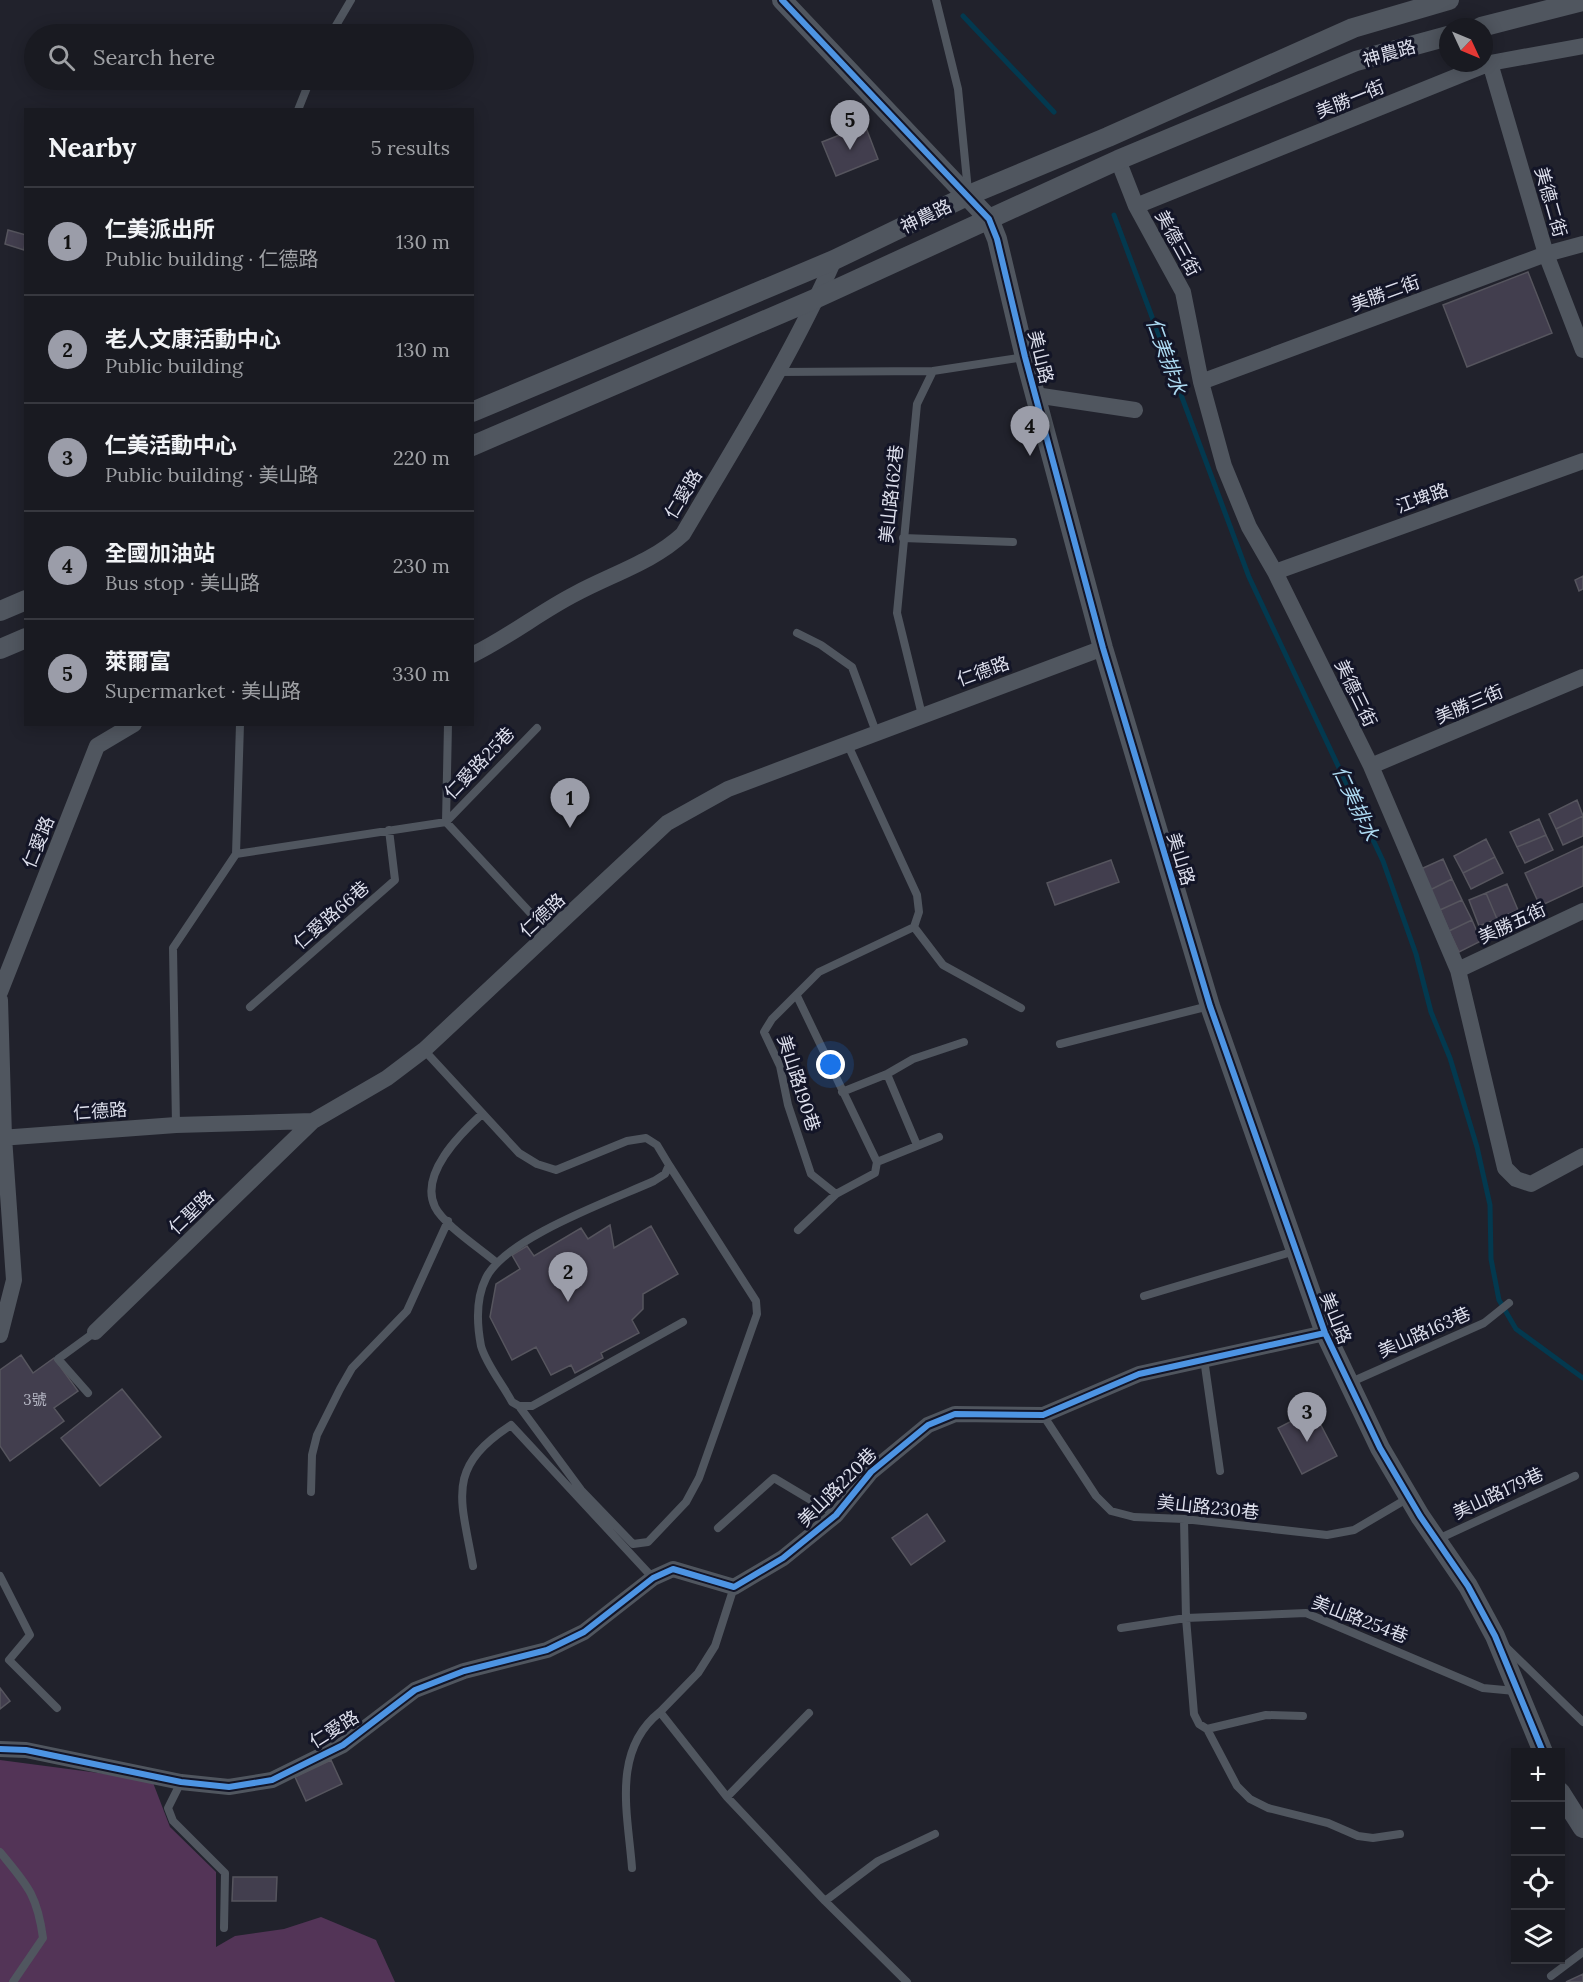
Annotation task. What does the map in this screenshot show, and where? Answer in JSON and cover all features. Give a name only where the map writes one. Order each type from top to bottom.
[{"type":"street","name":"美山路","points":[[782,0],[969,195],[989,219],[997,239],[1025,357],[1103,648],[1210,1006],[1325,1333],[1380,1448],[1436,1540],[1468,1586],[1495,1636],[1515,1691],[1541,1748]]},
{"type":"street","name":"神農路","points":[[474,411],[834,260],[969,195],[1108,137],[1353,28],[1449,0]]},
{"type":"street","points":[[1493,24],[1583,1]]},
{"type":"street","name":"神農路","points":[[474,445],[817,298],[1118,160],[1356,62],[1439,39]]},
{"type":"street","name":"美勝一街","points":[[1493,62],[1583,46]]},
{"type":"street","name":"美勝一街","points":[[1136,206],[1468,72]]},
{"type":"street","name":"美德二街","points":[[1493,72],[1546,254],[1583,350]]},
{"type":"street","name":"美德三街","points":[[1118,160],[1136,206],[1183,292],[1201,382],[1224,466],[1248,527],[1275,572],[1371,766],[1458,970],[1505,1168],[1516,1179],[1531,1184],[1583,1156]]},
{"type":"street","name":"美勝二街","points":[[1201,382],[1546,254],[1583,244]]},
{"type":"street","name":"仁愛路","points":[[474,654],[502,641],[573,594],[666,550],[683,534],[778,372],[834,260]]},
{"type":"street","points":[[1035,395],[1135,410]]},
{"type":"street","name":"江埤路","points":[[1275,572],[1583,460]]},
{"type":"street","points":[[0,611],[24,601]]},
{"type":"street","points":[[0,649],[24,639]]},
{"type":"street","name":"仁德路","points":[[2,1137],[176,1125],[313,1121],[387,1078],[424,1050],[668,823],[728,789],[1103,648]]},
{"type":"street","name":"美勝三街","points":[[1371,766],[1583,677]]},
{"type":"street","name":"仁愛路","points":[[0,992],[97,746],[131,726]]},
{"type":"street","name":"美勝五街","points":[[1458,970],[1583,911]]},
{"type":"street","points":[[0,1000],[2,1137],[14,1280],[0,1335]]},
{"type":"street","name":"仁聖路","points":[[95,1332],[313,1121]]},
{"type":"street","name":"美山路220巷","points":[[734,1587],[783,1558],[836,1515],[871,1472],[928,1425],[955,1414],[1043,1415],[1139,1374],[1325,1333]]},
{"type":"street","points":[[653,1578],[673,1569],[734,1587]]},
{"type":"street","name":"仁愛路","points":[[0,1749],[26,1750],[181,1782],[229,1787],[272,1780],[343,1744],[416,1690],[464,1671],[547,1650],[584,1632],[653,1578]]},
{"type":"street","points":[[1565,1800],[1583,1828]]},
{"type":"lane","points":[[337,24],[351,0]]},
{"type":"lane","points":[[936,0],[958,89],[969,195]]},
{"type":"lane","points":[[299,108],[306,90]]},
{"type":"lane","points":[[778,372],[933,371],[1025,357]]},
{"type":"lane","name":"美山路162巷","points":[[922,715],[897,613],[917,404],[933,371]]},
{"type":"lane","points":[[903,538],[1013,542]]},
{"type":"lane","points":[[797,633],[821,645],[852,667],[876,732]]},
{"type":"lane","points":[[176,1125],[173,948],[236,854],[240,726]]},
{"type":"lane","points":[[448,726],[446,822],[550,934]]},
{"type":"lane","name":"仁愛路25巷","points":[[446,822],[537,728]]},
{"type":"lane","points":[[847,743],[917,895],[919,912],[914,927],[943,965],[1021,1008]]},
{"type":"lane","points":[[236,854],[446,822]]},
{"type":"lane","name":"仁愛路66巷","points":[[250,1007],[395,880],[389,830]]},
{"type":"lane","name":"美山路190巷","points":[[836,1194],[811,1174],[789,1105],[780,1066],[764,1032],[772,1018],[819,972],[914,927]]},
{"type":"lane","points":[[797,996],[877,1162],[875,1173],[836,1194],[798,1230]]},
{"type":"lane","points":[[1060,1044],[1210,1006]]},
{"type":"lane","points":[[842,1092],[887,1074],[913,1059],[964,1042]]},
{"type":"lane","points":[[424,1050],[519,1153],[537,1164],[556,1170],[627,1141],[646,1138],[657,1145],[756,1301],[757,1314],[699,1478],[686,1502],[648,1542],[633,1544],[580,1490],[519,1406],[512,1402],[482,1348],[478,1315],[485,1279],[497,1263],[541,1232],[654,1181],[665,1174],[669,1165]]},
{"type":"lane","points":[[887,1074],[917,1145]]},
{"type":"lane","points":[[482,1114],[452,1142],[436,1172],[432,1192],[435,1208],[497,1263]]},
{"type":"lane","points":[[877,1162],[939,1137]]},
{"type":"lane","points":[[311,1492],[312,1455],[316,1435],[352,1368],[407,1311],[448,1221]]},
{"type":"lane","points":[[1144,1296],[1296,1251]]},
{"type":"lane","name":"美山路163巷","points":[[1349,1384],[1484,1323],[1509,1304]]},
{"type":"lane","points":[[519,1406],[532,1406],[683,1322]]},
{"type":"lane","points":[[88,1393],[58,1359],[95,1332]]},
{"type":"lane","points":[[1204,1359],[1220,1471]]},
{"type":"lane","name":"美山路230巷","points":[[1043,1415],[1096,1496],[1111,1511],[1134,1517],[1328,1535],[1354,1530],[1410,1497]]},
{"type":"lane","points":[[473,1566],[462,1504],[463,1478],[471,1461],[485,1442],[511,1425],[653,1578]]},
{"type":"lane","name":"美山路179巷","points":[[1436,1540],[1575,1476]]},
{"type":"lane","points":[[718,1528],[774,1478],[836,1515]]},
{"type":"lane","points":[[1184,1520],[1186,1618],[1194,1714],[1199,1724],[1207,1729],[1237,1786],[1250,1799],[1268,1808],[1328,1823],[1358,1836],[1373,1838],[1400,1834]]},
{"type":"lane","points":[[0,1576],[30,1635],[9,1660],[57,1708]]},
{"type":"lane","points":[[632,1868],[625,1775],[630,1754],[651,1719],[698,1673],[715,1646],[734,1587]]},
{"type":"lane","name":"美山路254巷","points":[[1121,1628],[1186,1618],[1306,1613],[1484,1688],[1515,1691]]},
{"type":"lane","points":[[1495,1636],[1583,1722]]},
{"type":"lane","points":[[660,1712],[727,1797],[825,1901],[907,1982]]},
{"type":"lane","points":[[727,1797],[809,1713]]},
{"type":"lane","points":[[1207,1729],[1266,1715],[1303,1716]]},
{"type":"lane","points":[[181,1782],[168,1808],[173,1821],[225,1873],[224,1928]]},
{"type":"lane","points":[[825,1901],[878,1861],[935,1834]]},
{"type":"lane","points":[[0,1852],[31,1889],[39,1909],[43,1938],[14,1982]]},
{"type":"lane","points":[[1551,1976],[1583,1952]]},
{"type":"shaded area","points":[[0,1760],[152,1780],[170,1827],[216,1872],[216,1947],[235,1936],[284,1929],[321,1917],[376,1940],[395,1982],[0,1982]]},
{"type":"building","points":[[865,125],[878,159],[836,176],[822,142]]},
{"type":"building","points":[[8,230],[24,234],[24,250],[5,244]]},
{"type":"building","points":[[1528,272],[1552,333],[1467,367],[1443,305]]},
{"type":"building","points":[[1583,576],[1583,589],[1579,591],[1575,580]]},
{"type":"building","points":[[1577,800],[1583,816],[1556,829],[1549,814]]},
{"type":"building","points":[[1583,816],[1583,836],[1563,845],[1556,829]]},
{"type":"building","points":[[1539,819],[1546,835],[1517,847],[1510,832]]},
{"type":"building","points":[[1546,835],[1553,850],[1525,863],[1517,847]]},
{"type":"building","points":[[1486,839],[1495,857],[1463,873],[1454,856]]},
{"type":"building","points":[[1583,846],[1583,886],[1540,906],[1525,873]]},
{"type":"building","points":[[1495,857],[1503,873],[1471,889],[1463,873]]},
{"type":"building","points":[[1443,859],[1452,879],[1430,890],[1421,869]]},
{"type":"building","points":[[1111,860],[1119,882],[1055,905],[1047,883]]},
{"type":"building","points":[[1452,879],[1462,900],[1440,910],[1430,890]]},
{"type":"building","points":[[1507,884],[1518,910],[1497,919],[1486,893]]},
{"type":"building","points":[[1486,893],[1497,919],[1479,926],[1469,900]]},
{"type":"building","points":[[1462,900],[1472,920],[1449,931],[1440,910]]},
{"type":"building","points":[[1472,920],[1481,941],[1459,952],[1449,931]]},
{"type":"building","points":[[610,1225],[614,1248],[651,1226],[678,1274],[643,1294],[643,1309],[632,1320],[639,1333],[601,1353],[603,1358],[575,1373],[571,1365],[551,1375],[536,1347],[512,1360],[490,1317],[496,1284],[520,1269],[512,1255],[527,1246],[534,1256],[581,1228],[588,1239]]},
{"type":"building","points":[[21,1355],[33,1373],[54,1358],[78,1391],[54,1408],[64,1421],[10,1461],[0,1446],[0,1370]]},
{"type":"building","points":[[122,1389],[161,1437],[100,1486],[61,1438]]},
{"type":"building","points":[[1313,1410],[1337,1456],[1302,1474],[1278,1428]]},
{"type":"building","points":[[927,1514],[945,1541],[911,1565],[892,1538]]},
{"type":"building","points":[[0,1688],[10,1701],[0,1709]]},
{"type":"building","points":[[331,1760],[342,1784],[306,1801],[295,1777]]},
{"type":"building","points":[[233,1877],[277,1877],[276,1901],[232,1901]]},
{"type":"building","points":[[1583,1974],[1583,1982],[1566,1982]]},
{"type":"waterway","name":"仁美排水","points":[[963,16],[1054,112]]},
{"type":"waterway","name":"仁美排水","points":[[1114,215],[1249,577],[1383,861],[1416,954],[1431,1012],[1450,1058],[1477,1147],[1490,1205],[1491,1259],[1499,1300],[1516,1329],[1583,1378]]},
{"type":"cycle path","points":[[782,0],[989,219],[997,239],[1025,357],[1103,648],[1210,1006],[1325,1333],[1380,1448],[1420,1516],[1468,1586],[1495,1636],[1541,1748]]},
{"type":"cycle path","points":[[0,1749],[26,1750],[181,1782],[229,1787],[272,1780],[343,1745],[415,1690],[464,1671],[547,1650],[584,1632],[653,1578],[673,1569],[734,1587],[783,1558],[836,1515],[871,1472],[928,1425],[955,1414],[1043,1415],[1139,1374],[1325,1333]]},
{"type":"place","name":"萊爾富","points":[[850,150]]},
{"type":"place","name":"全國加油站","points":[[1030,456]]},
{"type":"place","name":"仁美派出所","points":[[570,828]]},
{"type":"place","name":"老人文康活動中心","points":[[568,1302]]},
{"type":"place","name":"仁美活動中心","points":[[1307,1442]]}]
